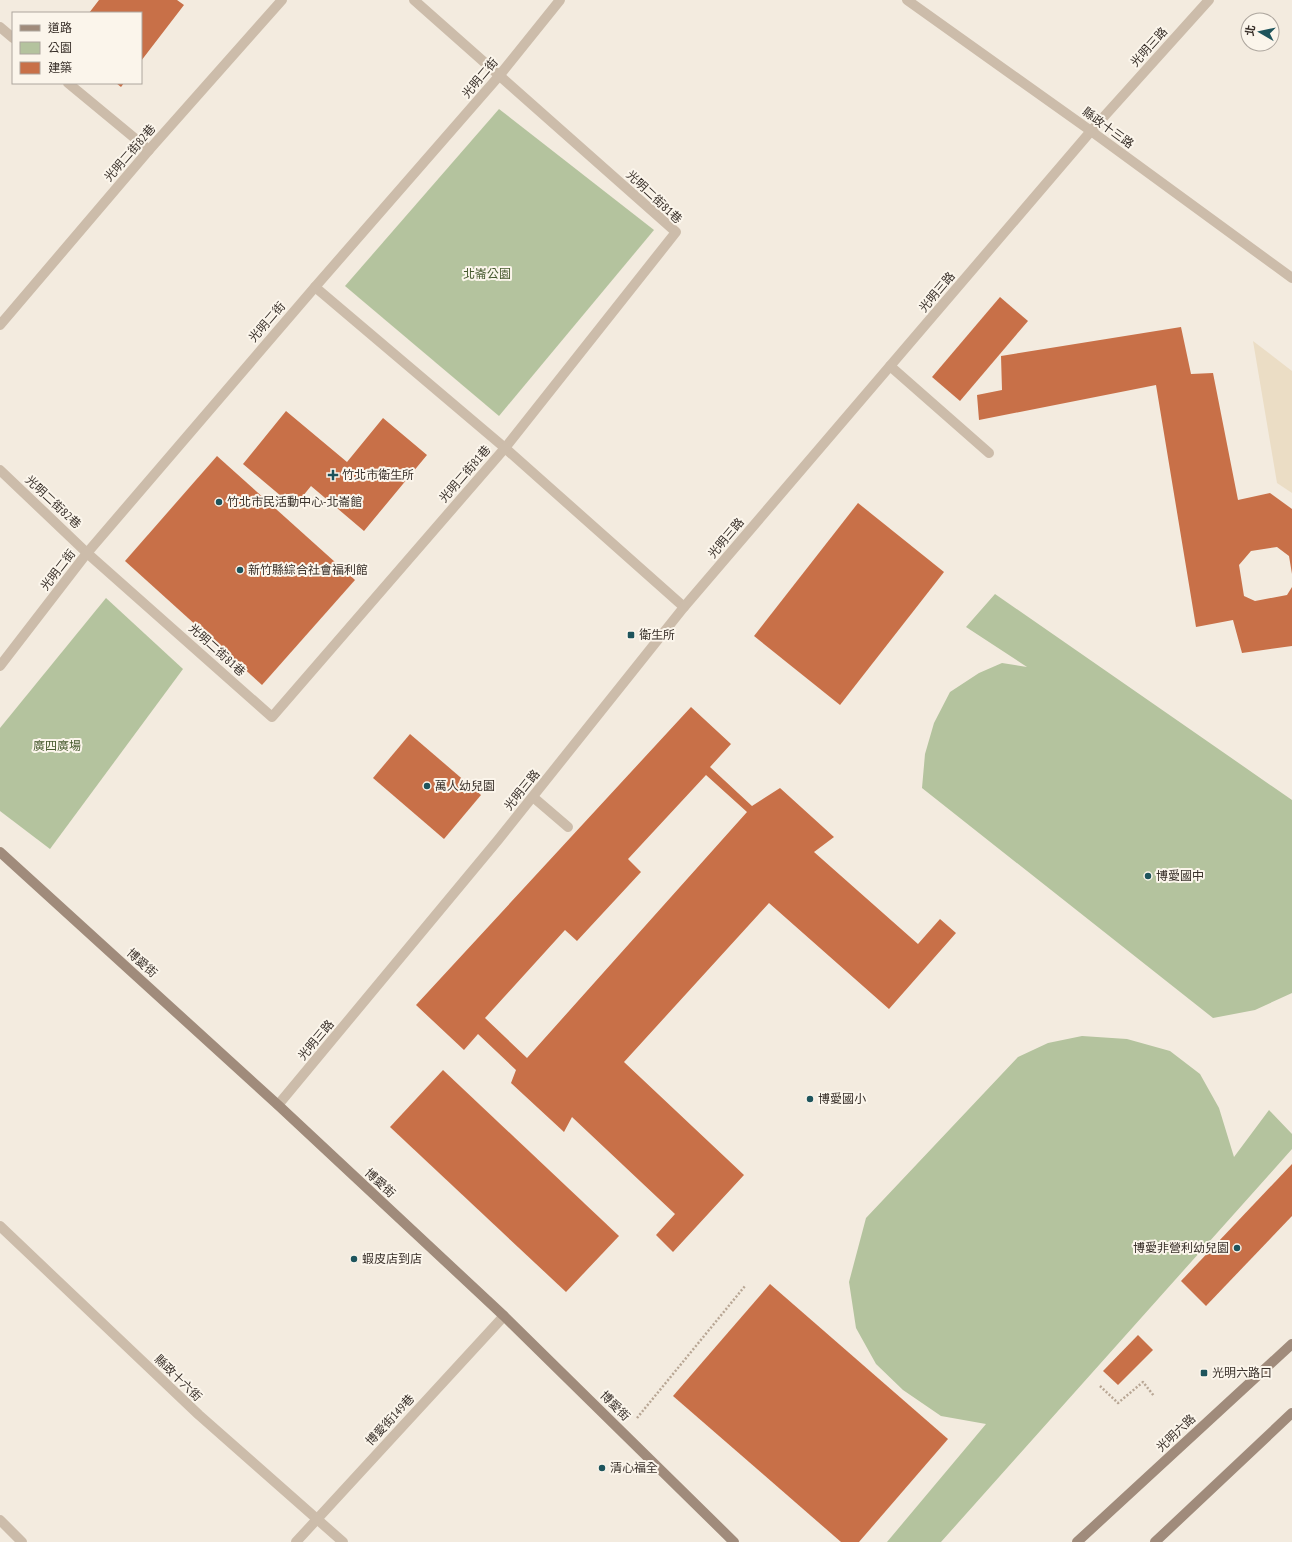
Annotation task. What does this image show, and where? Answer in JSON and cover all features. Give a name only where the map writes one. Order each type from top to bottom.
[{"type":"street","name":"光明二街82巷","points":[[0,325],[149,150],[282,0]]},
{"type":"street","points":[[414,0],[499,76]]},
{"type":"street","name":"光明二街","points":[[0,666],[88,553],[315,287],[499,76],[560,0]]},
{"type":"street","name":"縣政十三路","points":[[907,0],[1091,131],[1292,278]]},
{"type":"street","name":"光明三路","points":[[278,1105],[533,797],[684,607],[1091,131],[1209,0]]},
{"type":"street","points":[[0,27],[12,37]]},
{"type":"street","name":"光明二街81巷","points":[[88,553],[272,717],[505,448],[676,232],[499,76]]},
{"type":"street","points":[[69,84],[149,150]]},
{"type":"street","points":[[315,287],[505,448],[684,607]]},
{"type":"street","points":[[890,366],[990,453]]},
{"type":"street","name":"光明二街82巷","points":[[0,470],[88,553]]},
{"type":"street","points":[[533,797],[568,828]]},
{"type":"street","name":"博愛街","points":[[0,852],[278,1105],[504,1316],[734,1542]]},
{"type":"street","name":"縣政十六街","points":[[0,1226],[199,1415],[343,1542]]},
{"type":"street","name":"博愛街149巷","points":[[296,1542],[504,1316]]},
{"type":"street","name":"光明六路","points":[[1077,1542],[1292,1344]]},
{"type":"street","points":[[1156,1542],[1292,1413]]},
{"type":"street","points":[[0,1520],[22,1542]]},
{"type":"path","points":[[624,1434],[745,1286]]},
{"type":"path","points":[[1100,1386],[1118,1403],[1143,1382],[1154,1396]]},
{"type":"green space","name":"北崙公園","points":[[499,109],[654,230],[499,416],[345,286]]},
{"type":"green space","points":[[995,594],[1292,800],[1292,993],[1255,1010],[1213,1018],[922,788],[925,754],[934,723],[950,692],[979,673],[1002,663],[1027,667],[966,627]]},
{"type":"green space","name":"廣四廣場","points":[[106,598],[183,669],[50,849],[0,811],[0,728]]},
{"type":"green space","points":[[1082,1036],[1127,1039],[1170,1051],[1200,1074],[1219,1108],[1234,1157],[1269,1110],[1292,1134],[1292,1149],[941,1542],[887,1542],[986,1424],[941,1416],[903,1390],[876,1364],[856,1328],[849,1282],[866,1218],[1018,1057],[1048,1043]]},
{"type":"shaded area","points":[[1253,341],[1292,371],[1292,493],[1277,483]]},
{"type":"building","points":[[99,0],[177,0],[184,5],[142,60],[142,12],[90,12]]},
{"type":"building","points":[[1000,297],[1028,321],[960,401],[932,377]]},
{"type":"building","points":[[1181,327],[1191,374],[1213,373],[1238,500],[1270,493],[1292,509],[1292,574],[1289,556],[1277,547],[1251,551],[1239,565],[1244,596],[1255,601],[1287,595],[1292,587],[1292,646],[1242,653],[1233,620],[1196,627],[1156,385],[979,420],[977,395],[1002,390],[1001,356]]},
{"type":"building","name":"竹北市衛生所","points":[[286,411],[347,462],[383,418],[427,455],[364,531],[311,486],[294,507],[243,464]]},
{"type":"building","name":"新竹縣綜合社會福利館","points":[[217,456],[355,580],[262,685],[125,561]]},
{"type":"building","points":[[858,503],[944,572],[840,705],[754,636]]},
{"type":"building","points":[[691,707],[731,744],[710,767],[752,806],[780,788],[834,837],[814,852],[918,944],[940,919],[956,933],[889,1009],[769,903],[624,1062],[744,1175],[673,1252],[656,1235],[675,1214],[572,1117],[564,1132],[511,1083],[516,1070],[478,1034],[464,1050],[416,1005]],"holes":[[[706,775],[747,812],[527,1058],[485,1018],[565,930],[577,941],[641,872],[628,859]]]},
{"type":"building","name":"萬人幼兒園","points":[[410,734],[481,795],[444,839],[373,778]]},
{"type":"building","points":[[443,1070],[619,1236],[566,1292],[390,1127]]},
{"type":"building","name":"博愛非營利幼兒園","points":[[1292,1164],[1292,1216],[1206,1306],[1181,1281]]},
{"type":"building","points":[[770,1284],[948,1439],[859,1542],[841,1542],[673,1396]]},
{"type":"building","points":[[1138,1335],[1153,1350],[1118,1385],[1103,1371]]},
{"type":"place","name":"竹北市衛生所","points":[[333,475]]},
{"type":"place","name":"竹北市民活動中心-北崙館","points":[[219,502]]},
{"type":"place","name":"新竹縣綜合社會福利館","points":[[240,570]]},
{"type":"place","name":"衛生所","points":[[631,635]]},
{"type":"place","name":"萬人幼兒園","points":[[427,786]]},
{"type":"place","name":"博愛國中","points":[[1148,876]]},
{"type":"place","name":"博愛國小","points":[[810,1099]]},
{"type":"place","name":"博愛非營利幼兒園","points":[[1237,1248]]},
{"type":"place","name":"蝦皮店到店","points":[[354,1259]]},
{"type":"place","name":"光明六路口","points":[[1204,1373]]},
{"type":"place","name":"清心福全","points":[[602,1468]]}]
